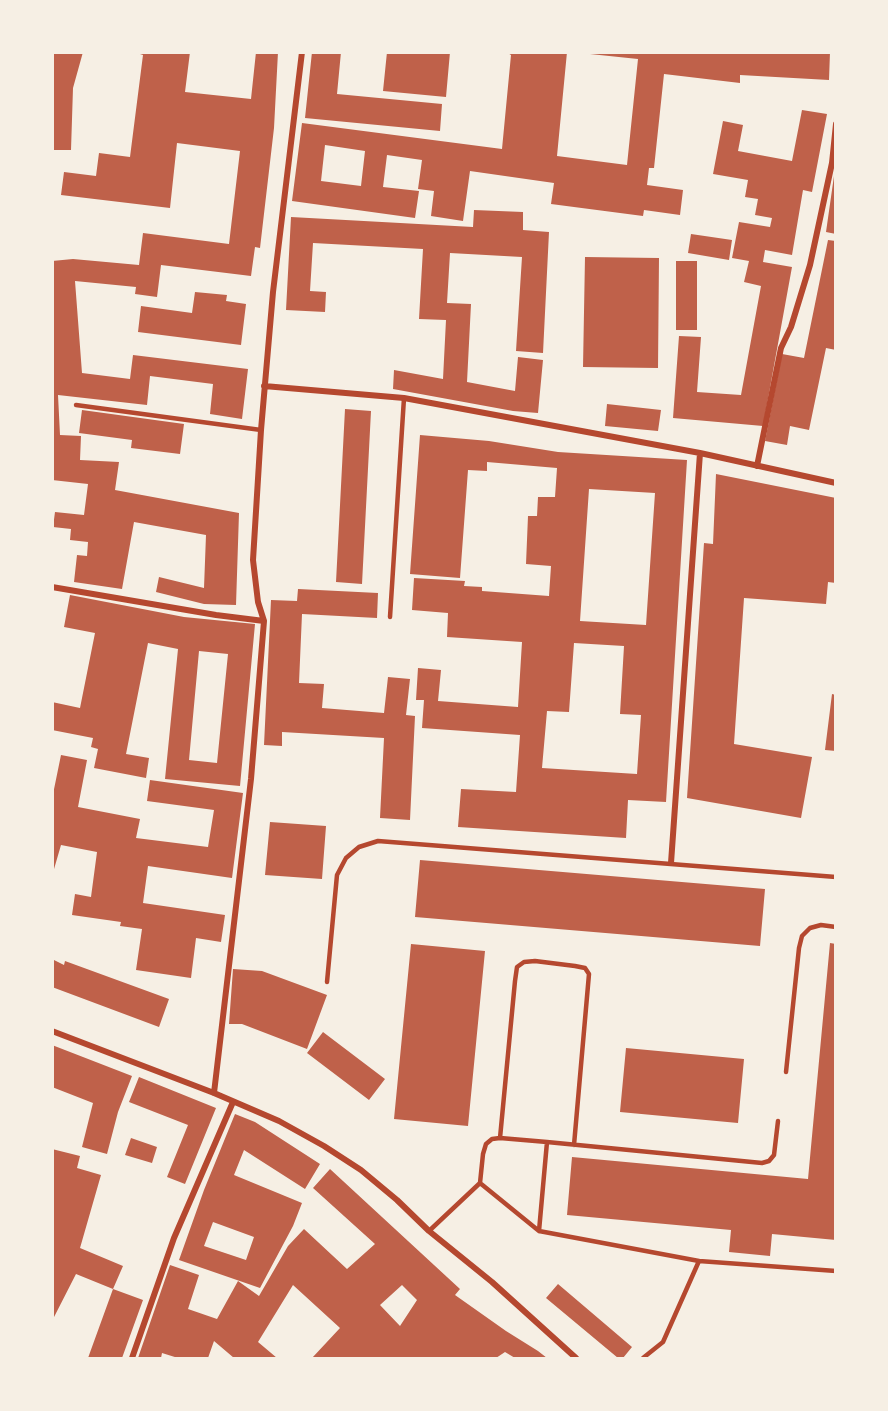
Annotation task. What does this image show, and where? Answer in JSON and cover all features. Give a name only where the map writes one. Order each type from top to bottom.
[{"type":"street","points":[[214,1094],[251,779],[264,621],[258,602],[253,560],[264,386],[302,52]]},
{"type":"street","points":[[757,466],[781,348],[791,327],[810,265],[832,163],[836,124]]},
{"type":"street","points":[[264,386],[404,398],[700,453],[836,483]]},
{"type":"street","points":[[671,863],[700,453]]},
{"type":"street","points":[[52,587],[264,621]]},
{"type":"street","points":[[52,1031],[279,1121],[324,1146],[361,1170],[398,1200],[429,1231],[492,1282],[576,1359]]},
{"type":"street","points":[[132,1359],[174,1238],[233,1102]]},
{"type":"lane","points":[[390,617],[404,398]]},
{"type":"lane","points":[[76,405],[261,430]]},
{"type":"lane","points":[[327,982],[337,875],[346,858],[359,847],[378,841],[836,877]]},
{"type":"lane","points":[[786,1072],[802,936],[810,928],[821,925],[836,927]]},
{"type":"lane","points":[[500,1138],[517,967],[524,962],[535,961],[585,968],[589,974],[574,1145]]},
{"type":"lane","points":[[429,1231],[480,1183],[486,1144],[500,1138],[762,1163],[769,1161],[774,1155],[778,1121]]},
{"type":"lane","points":[[539,1231],[547,1142]]},
{"type":"lane","points":[[480,1183],[539,1231],[699,1261],[836,1271]]},
{"type":"lane","points":[[643,1359],[663,1342],[699,1261]]},
{"type":"building","points":[[52,52],[83,52],[73,88],[71,150],[52,150]]},
{"type":"building","points":[[134,52],[190,52],[185,92],[251,99],[256,52],[278,52],[274,128],[260,248],[255,247],[251,276],[161,265],[157,297],[135,294],[136,287],[75,281],[82,373],[130,379],[133,355],[248,369],[242,419],[210,414],[213,384],[150,376],[147,405],[58,395],[60,435],[81,436],[80,460],[119,462],[115,490],[239,513],[236,605],[204,604],[156,592],[159,577],[204,588],[206,535],[134,522],[122,589],[74,582],[77,555],[87,556],[88,542],[70,540],[71,529],[53,527],[55,512],[84,515],[88,484],[52,480],[52,261],[73,259],[139,265],[143,233],[229,244],[240,151],[177,143],[170,208],[61,195],[64,172],[96,176],[99,153],[130,157],[143,55]]},
{"type":"building","points":[[312,52],[341,52],[337,94],[442,104],[440,131],[305,118]]},
{"type":"building","points":[[387,52],[450,52],[446,97],[383,91]]},
{"type":"building","points":[[506,52],[567,52],[557,156],[627,165],[638,59],[590,54],[590,52],[830,52],[829,80],[740,75],[740,83],[664,74],[654,168],[649,168],[647,185],[683,190],[680,215],[644,210],[643,216],[551,204],[554,183],[470,171],[463,221],[431,216],[434,191],[418,189],[422,160],[387,155],[383,187],[419,191],[415,218],[292,201],[302,123],[502,149],[511,55]],"holes":[[[325,145],[365,151],[361,186],[321,181]]]},
{"type":"building","points":[[802,110],[827,114],[812,192],[803,190],[792,255],[765,250],[763,262],[792,267],[763,426],[673,418],[679,336],[701,337],[697,392],[741,395],[761,286],[744,282],[749,261],[732,258],[739,222],[770,227],[772,218],[755,215],[758,199],[745,197],[748,180],[713,174],[723,121],[743,125],[738,151],[792,161]]},
{"type":"building","points":[[834,176],[836,176],[836,234],[826,232]]},
{"type":"building","points":[[474,210],[523,212],[523,230],[549,232],[543,353],[516,351],[522,257],[450,253],[447,303],[471,304],[467,382],[515,391],[518,357],[543,360],[538,413],[513,411],[393,389],[394,370],[443,379],[446,320],[419,319],[423,249],[313,243],[310,291],[326,292],[325,312],[286,310],[291,217],[473,227]]},
{"type":"building","points":[[691,234],[732,240],[729,260],[688,253]]},
{"type":"building","points":[[828,240],[836,241],[836,350],[826,348],[809,430],[790,426],[787,445],[765,441],[782,354],[804,358]]},
{"type":"building","points":[[585,257],[659,258],[658,368],[583,367]]},
{"type":"building","points":[[676,261],[697,261],[697,330],[676,330]]},
{"type":"building","points":[[195,292],[227,295],[226,301],[246,304],[241,345],[138,332],[141,306],[192,313]]},
{"type":"building","points":[[607,404],[661,410],[658,431],[605,426]]},
{"type":"building","points":[[345,409],[371,411],[362,584],[336,582]]},
{"type":"building","points":[[82,410],[184,424],[180,454],[131,448],[132,440],[79,433]]},
{"type":"building","points":[[420,435],[489,441],[558,452],[687,460],[666,802],[628,800],[626,838],[458,827],[461,789],[516,792],[520,735],[422,728],[424,700],[416,700],[418,668],[441,670],[438,701],[518,707],[522,642],[447,637],[448,613],[412,610],[414,578],[465,581],[464,586],[482,587],[482,591],[549,596],[551,566],[526,564],[528,516],[537,516],[538,497],[555,497],[557,468],[487,462],[487,471],[468,470],[460,578],[410,574]],"holes":[[[589,489],[655,493],[646,625],[580,621]],[[574,643],[624,646],[620,714],[641,715],[637,774],[542,768],[547,711],[569,712]]]},
{"type":"building","points":[[716,474],[836,498],[836,583],[828,582],[826,604],[744,598],[734,744],[812,757],[801,818],[687,798],[704,543],[713,544]]},
{"type":"building","points":[[298,589],[378,593],[377,618],[302,614],[299,683],[324,684],[322,708],[384,713],[388,677],[410,679],[406,715],[415,716],[410,820],[380,818],[384,738],[282,732],[282,746],[264,745],[271,600],[297,601]]},
{"type":"building","points":[[70,595],[184,617],[255,624],[240,786],[165,779],[178,649],[148,643],[126,754],[149,758],[146,778],[94,768],[98,749],[91,747],[93,738],[52,730],[52,702],[80,708],[95,633],[64,627]],"holes":[[[199,651],[228,654],[217,763],[189,760]]]},
{"type":"building","points":[[832,694],[836,695],[836,751],[825,750]]},
{"type":"building","points":[[61,755],[87,760],[78,807],[140,819],[136,838],[208,847],[214,810],[147,801],[150,780],[243,793],[232,878],[148,866],[143,903],[225,915],[221,942],[196,938],[191,978],[136,970],[142,929],[120,926],[121,922],[72,915],[75,894],[91,897],[97,852],[61,845],[52,876],[52,799]]},
{"type":"building","points":[[270,822],[326,826],[322,879],[265,875]]},
{"type":"building","points":[[420,860],[765,889],[760,946],[415,917]]},
{"type":"building","points":[[830,943],[836,944],[836,1240],[772,1234],[770,1256],[729,1252],[731,1230],[567,1215],[572,1157],[808,1179]]},
{"type":"building","points":[[411,944],[485,951],[468,1126],[394,1119]]},
{"type":"building","points":[[52,959],[64,965],[65,961],[169,999],[159,1027],[52,987]]},
{"type":"building","points":[[233,969],[262,971],[327,995],[307,1049],[242,1024],[229,1024]]},
{"type":"building","points":[[323,1032],[385,1079],[369,1100],[307,1053]]},
{"type":"building","points":[[52,1045],[132,1076],[118,1112],[107,1154],[82,1147],[93,1103],[52,1087]]},
{"type":"building","points":[[626,1048],[744,1059],[738,1123],[620,1112]]},
{"type":"building","points":[[139,1077],[216,1108],[185,1184],[167,1177],[188,1125],[129,1102]]},
{"type":"building","points":[[235,1114],[255,1122],[320,1164],[305,1189],[244,1150],[234,1175],[302,1203],[293,1226],[260,1288],[179,1260]],"holes":[[[213,1222],[254,1237],[246,1260],[204,1246]]]},
{"type":"building","points":[[131,1138],[157,1147],[152,1163],[125,1155]]},
{"type":"building","points":[[52,1149],[80,1156],[77,1168],[101,1175],[80,1248],[123,1266],[113,1289],[76,1274],[52,1321]]},
{"type":"building","points":[[330,1169],[460,1289],[455,1295],[547,1358],[515,1358],[505,1352],[496,1358],[312,1358],[340,1328],[293,1285],[258,1342],[277,1358],[234,1358],[214,1341],[208,1358],[178,1358],[162,1353],[161,1358],[138,1358],[170,1265],[199,1275],[188,1309],[217,1319],[238,1281],[259,1296],[288,1246],[304,1229],[347,1269],[375,1244],[313,1188]],"holes":[[[402,1285],[417,1300],[400,1326],[380,1305]]]},
{"type":"building","points":[[558,1284],[632,1347],[623,1358],[618,1358],[546,1298]]},
{"type":"building","points":[[113,1289],[143,1300],[122,1358],[88,1358]]}]
